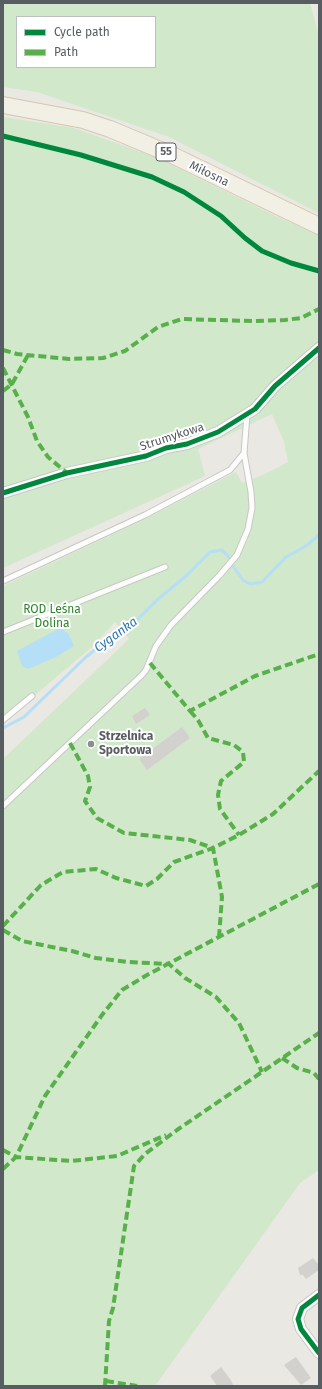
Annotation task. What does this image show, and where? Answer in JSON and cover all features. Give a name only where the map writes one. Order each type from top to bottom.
[{"type":"main road","name":"Miłosna","points":[[3,105],[83,120],[110,128],[170,154],[319,226]]},
{"type":"street","name":"Strumykowa","points":[[3,493],[67,473],[146,456],[166,448],[187,444],[218,432],[247,415],[275,386],[319,348]]},
{"type":"street","points":[[319,1295],[302,1308],[298,1319],[301,1328],[319,1353]]},
{"type":"lane","points":[[3,806],[142,675],[146,670],[156,646],[171,625],[219,576],[237,555],[248,528],[252,508],[251,492],[244,454],[247,415]]},
{"type":"lane","points":[[3,581],[145,515],[230,470],[244,454]]},
{"type":"lane","points":[[3,632],[165,567]]},
{"type":"lane","points":[[3,720],[32,696]]},
{"type":"green space","points":[[3,3],[310,3],[319,36],[319,213],[169,137],[37,92],[3,87]]},
{"type":"green space","name":"ROD Leśna Dolina","points":[[3,117],[74,128],[155,157],[278,217],[319,235],[319,1170],[300,1183],[155,1386],[3,1386],[3,759],[129,639],[115,622],[92,647],[3,722],[3,586],[141,521],[236,472],[242,483],[263,475],[288,462],[284,442],[272,414],[198,449],[205,476],[3,568]]},
{"type":"water","points":[[60,628],[68,633],[74,646],[56,657],[28,669],[22,666],[17,651]]},
{"type":"building","points":[[145,708],[150,715],[136,724],[132,716]]},
{"type":"building","points":[[182,727],[190,738],[147,770],[139,759]]},
{"type":"building","points":[[313,1258],[319,1265],[319,1270],[306,1279],[303,1275],[300,1275],[298,1268]]},
{"type":"building","points":[[296,1357],[311,1378],[301,1385],[284,1365]]},
{"type":"building","points":[[221,1367],[234,1386],[217,1386],[210,1376]]},
{"type":"waterway","points":[[233,566],[243,580],[250,584],[262,582],[286,557],[306,546],[319,535]]},
{"type":"waterway","name":"Cyganka","points":[[3,728],[24,717],[86,657],[107,640],[134,623],[210,552],[222,550],[229,557]]},
{"type":"marked path","points":[[3,350],[17,354],[69,359],[103,358],[125,351],[158,327],[182,319],[252,321],[285,320],[301,318],[319,309]]},
{"type":"marked path","points":[[3,391],[12,384],[28,355]]},
{"type":"marked path","points":[[3,368],[28,417],[37,441],[48,457],[67,473]]},
{"type":"marked path","points":[[150,663],[190,711],[255,676],[319,654]]},
{"type":"marked path","points":[[190,711],[198,720],[208,738],[234,745],[243,752],[244,762],[221,781],[218,795],[220,809],[239,835]]},
{"type":"marked path","points":[[70,743],[88,776],[90,787],[85,801],[97,818],[124,833],[190,840],[213,848],[222,897],[219,937]]},
{"type":"marked path","points":[[3,926],[41,885],[63,872],[96,869],[116,878],[146,886],[157,879],[174,862],[213,848],[239,835],[273,814],[319,771]]},
{"type":"marked path","points":[[3,1169],[16,1157],[45,1096],[102,1015],[122,990],[147,975],[319,884]]},
{"type":"marked path","points":[[3,930],[22,941],[72,951],[96,958],[128,962],[169,964],[185,978],[216,997],[239,1023],[262,1072]]},
{"type":"marked path","points":[[105,1386],[109,1321],[113,1308],[134,1166],[145,1154],[177,1130],[319,1033]]},
{"type":"marked path","points":[[282,1058],[297,1068],[314,1073],[319,1079]]},
{"type":"marked path","points":[[3,1150],[16,1157],[71,1161],[117,1156],[166,1135]]},
{"type":"marked path","points":[[106,1381],[137,1386]]},
{"type":"cycle path","points":[[3,136],[81,155],[152,177],[184,192],[221,216],[262,251],[291,263],[319,271]]},
{"type":"cycle path","points":[[3,493],[67,473],[146,456],[166,448],[187,444],[218,432],[255,409],[275,386],[319,348]]},
{"type":"cycle path","points":[[319,1295],[302,1308],[298,1319],[301,1329],[319,1353]]},
{"type":"place","name":"Strzelnica Sportowa","points":[[91,744]]}]
